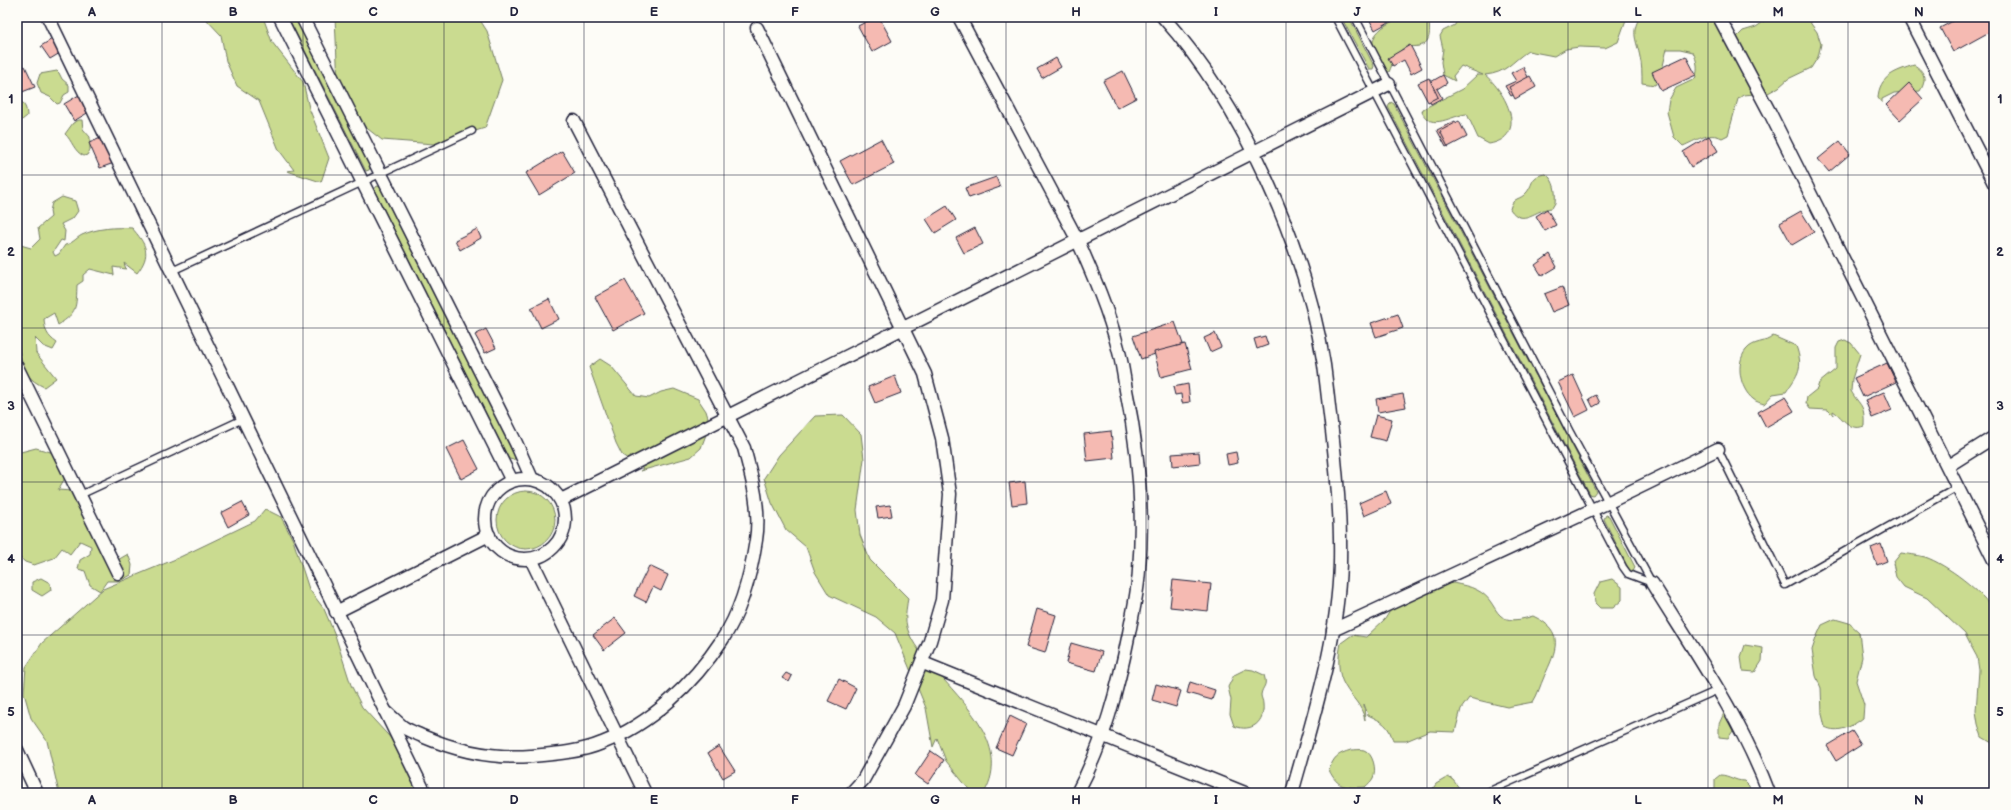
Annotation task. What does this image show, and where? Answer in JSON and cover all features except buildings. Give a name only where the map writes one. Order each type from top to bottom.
[{"type":"street","points":[[48,17],[425,793]]},
{"type":"street","points":[[280,17],[512,481]]},
{"type":"street","points":[[302,17],[516,443],[532,479]]},
{"type":"street","points":[[959,17],[1078,241],[1092,271],[1118,348],[1137,461],[1140,516],[1139,570],[1131,621],[1121,673],[1103,736],[1089,772],[1078,793]]},
{"type":"street","points":[[1163,17],[1186,44],[1238,122],[1254,152],[1288,230],[1309,297],[1324,364],[1337,472],[1340,563],[1333,630],[1315,708],[1292,793]]},
{"type":"street","points":[[1719,17],[1770,113],[1994,560]]},
{"type":"street","points":[[1909,17],[1994,184]]},
{"type":"street","points":[[757,28],[904,328],[925,374],[942,438],[950,494],[942,600],[923,663],[904,706],[863,780],[850,793]]},
{"type":"street","points":[[561,500],[1389,84]]},
{"type":"street","points":[[385,711],[404,728],[436,742],[494,757],[517,757],[569,751],[601,744],[637,726],[677,695],[692,679],[723,639],[738,606],[749,573],[756,539],[757,509],[753,482],[744,448],[574,121]]},
{"type":"street","points":[[17,367],[118,573]]},
{"type":"street","points":[[1948,466],[1994,437]]},
{"type":"street","points":[[1333,630],[1609,502],[1718,449]]},
{"type":"street","points":[[532,479],[544,483],[554,490],[561,500],[565,512],[565,525],[561,537],[554,547],[543,555],[531,559],[518,558],[506,554],[496,546],[488,535],[485,522],[486,509],[492,497],[500,487],[512,481],[532,479]]},
{"type":"street","points":[[336,612],[488,535]]},
{"type":"street","points":[[531,559],[646,793]]},
{"type":"street","points":[[1652,583],[1718,690],[1750,747],[1769,793]]},
{"type":"street","points":[[923,663],[1245,793]]},
{"type":"street","points":[[17,750],[37,793]]},
{"type":"lane","points":[[1335,17],[1628,574],[1652,583]]},
{"type":"lane","points":[[1355,17],[1570,432],[1652,583]]},
{"type":"lane","points":[[172,271],[472,131]]},
{"type":"lane","points":[[80,495],[243,419]]},
{"type":"lane","points":[[1718,449],[1785,585],[1958,487]]},
{"type":"lane","points":[[1485,793],[1718,690]]},
{"type":"green space","points":[[204,17],[263,17],[272,42],[303,82],[309,108],[329,158],[321,182],[287,171],[294,170],[279,150],[259,101],[237,86],[226,61],[221,35]]},
{"type":"green space","points":[[288,17],[295,17],[339,106],[335,17],[478,17],[487,31],[502,80],[485,128],[434,144],[382,140],[341,108],[370,167],[369,170],[366,171]]},
{"type":"green space","points":[[1341,17],[1349,17],[1374,66],[1373,69],[1369,69]]},
{"type":"green space","points":[[1400,17],[1429,17],[1430,30],[1426,42],[1417,46],[1406,47],[1400,51],[1389,72],[1382,70],[1374,52],[1373,41],[1379,31]]},
{"type":"green space","points":[[1457,17],[1627,17],[1618,42],[1605,48],[1579,47],[1566,49],[1554,56],[1528,51],[1499,72],[1485,75],[1493,82],[1506,102],[1510,113],[1511,123],[1508,133],[1501,140],[1489,144],[1478,138],[1467,114],[1436,122],[1426,118],[1422,112],[1423,109],[1462,89],[1477,75],[1483,75],[1461,66],[1453,76],[1455,81],[1443,75],[1441,62],[1443,49],[1440,36],[1443,31],[1455,25]]},
{"type":"green space","points":[[1640,17],[1721,17],[1733,41],[1743,31],[1756,27],[1770,17],[1806,17],[1817,32],[1821,44],[1818,57],[1811,68],[1788,79],[1779,87],[1768,93],[1743,95],[1738,99],[1728,135],[1722,138],[1717,136],[1707,136],[1683,146],[1674,137],[1667,112],[1669,100],[1676,88],[1695,79],[1697,68],[1696,59],[1693,52],[1680,49],[1667,49],[1661,74],[1655,85],[1642,83],[1641,63],[1635,37],[1635,28]]},
{"type":"green space","points":[[1914,65],[1921,70],[1924,76],[1924,83],[1920,91],[1894,93],[1882,99],[1882,103],[1878,98],[1879,91],[1885,79],[1895,72]]},
{"type":"green space","points":[[57,71],[62,79],[69,85],[69,92],[64,95],[60,103],[57,104],[50,97],[41,93],[37,83],[40,74]]},
{"type":"green space","points":[[17,98],[25,106],[27,116],[17,124]]},
{"type":"green space","points":[[1391,102],[1394,104],[1596,491],[1593,495],[1590,494],[1388,107]]},
{"type":"green space","points":[[82,120],[83,129],[90,137],[90,150],[87,155],[84,156],[75,149],[70,139],[65,134],[73,123]]},
{"type":"green space","points":[[1546,174],[1553,183],[1555,191],[1555,203],[1552,208],[1525,217],[1520,217],[1515,214],[1510,209],[1513,202],[1527,192],[1533,180],[1537,176]]},
{"type":"green space","points":[[377,186],[380,187],[515,457],[514,460],[509,459],[374,190]]},
{"type":"green space","points":[[62,197],[75,201],[78,211],[73,218],[61,224],[65,231],[64,241],[61,240],[53,252],[55,256],[59,254],[65,245],[82,235],[106,228],[132,228],[144,244],[146,255],[142,266],[137,273],[124,263],[126,269],[113,267],[114,275],[90,269],[83,275],[83,281],[77,285],[76,304],[73,312],[58,325],[54,313],[44,319],[47,333],[57,343],[53,350],[43,346],[35,338],[36,353],[56,378],[44,387],[27,374],[22,362],[19,347],[16,311],[17,244],[31,248],[40,239],[38,228],[51,217],[50,211],[52,203]]},
{"type":"green space","points":[[1773,336],[1796,346],[1800,365],[1797,375],[1786,392],[1773,394],[1764,404],[1754,400],[1749,395],[1742,383],[1740,369],[1743,355],[1749,347]]},
{"type":"green space","points":[[1845,340],[1851,343],[1860,354],[1852,379],[1851,391],[1864,413],[1864,426],[1859,427],[1850,426],[1833,411],[1833,415],[1828,410],[1810,409],[1806,403],[1807,397],[1817,389],[1819,383],[1836,369],[1836,348],[1839,342]]},
{"type":"green space","points":[[600,359],[611,366],[636,396],[649,398],[661,392],[674,389],[698,399],[706,411],[710,424],[701,448],[691,457],[640,471],[643,469],[622,455],[616,443],[589,367]]},
{"type":"green space","points":[[843,415],[861,434],[864,459],[857,510],[860,535],[870,560],[908,598],[906,622],[909,634],[915,644],[922,655],[955,692],[979,723],[987,740],[992,757],[991,775],[984,793],[972,793],[946,761],[937,738],[933,747],[926,708],[895,633],[876,617],[829,595],[815,572],[806,547],[786,530],[772,503],[764,478],[779,455],[815,416]]},
{"type":"green space","points":[[36,448],[54,453],[65,478],[58,490],[72,491],[97,531],[109,540],[106,557],[116,561],[128,554],[132,565],[131,575],[120,581],[107,581],[100,591],[90,585],[85,571],[78,569],[80,560],[90,554],[91,546],[80,541],[70,554],[62,548],[54,558],[34,565],[25,562],[18,556],[17,453]]},
{"type":"green space","points":[[526,491],[537,493],[550,504],[553,509],[555,520],[553,531],[542,544],[537,547],[526,549],[515,547],[502,536],[499,531],[497,520],[499,509],[510,496],[515,493]]},
{"type":"green space","points":[[265,509],[281,517],[293,540],[309,589],[324,609],[335,635],[351,685],[362,707],[398,746],[420,793],[59,793],[47,741],[31,718],[24,693],[26,667],[42,643],[103,589],[178,558],[255,521]]},
{"type":"green space","points":[[1606,515],[1609,516],[1635,567],[1633,572],[1629,570],[1604,519]]},
{"type":"green space","points":[[1901,553],[1925,557],[1953,572],[1973,587],[1994,611],[1994,742],[1992,743],[1982,737],[1978,724],[1976,711],[1979,670],[1977,657],[1965,634],[1927,598],[1904,587],[1896,577],[1893,563]]},
{"type":"green space","points":[[41,578],[50,583],[51,590],[42,596],[32,590],[32,582]]},
{"type":"green space","points":[[1612,579],[1622,587],[1622,600],[1613,608],[1600,608],[1595,603],[1594,594],[1600,582]]},
{"type":"green space","points":[[1453,583],[1477,590],[1485,595],[1498,613],[1509,620],[1533,616],[1543,622],[1550,628],[1554,635],[1555,642],[1552,659],[1533,702],[1507,707],[1469,698],[1461,709],[1455,732],[1430,731],[1406,741],[1393,741],[1390,731],[1381,722],[1368,715],[1364,704],[1365,720],[1359,705],[1342,681],[1339,670],[1341,643],[1352,635],[1366,637],[1385,619],[1400,595],[1412,588]]},
{"type":"green space","points":[[1835,619],[1849,623],[1859,632],[1862,657],[1856,681],[1864,705],[1863,718],[1855,724],[1835,730],[1825,727],[1822,714],[1821,688],[1816,676],[1812,650],[1822,625]]},
{"type":"green space","points":[[1745,645],[1763,648],[1762,661],[1755,672],[1743,671],[1741,657]]},
{"type":"green space","points":[[1246,669],[1253,670],[1264,675],[1265,684],[1261,695],[1263,710],[1262,716],[1256,724],[1252,727],[1240,728],[1234,726],[1230,714],[1231,700],[1228,687],[1234,675]]},
{"type":"green space","points":[[1724,713],[1730,715],[1735,728],[1728,738],[1719,737],[1719,724]]},
{"type":"green space","points":[[1351,750],[1364,750],[1372,758],[1375,771],[1373,778],[1365,787],[1343,786],[1339,784],[1332,776],[1329,770],[1337,757],[1342,753]]},
{"type":"green space","points":[[1720,775],[1744,781],[1749,786],[1750,793],[1715,793],[1715,779]]},
{"type":"green space","points":[[1448,777],[1453,780],[1463,793],[1430,793],[1436,784]]}]
